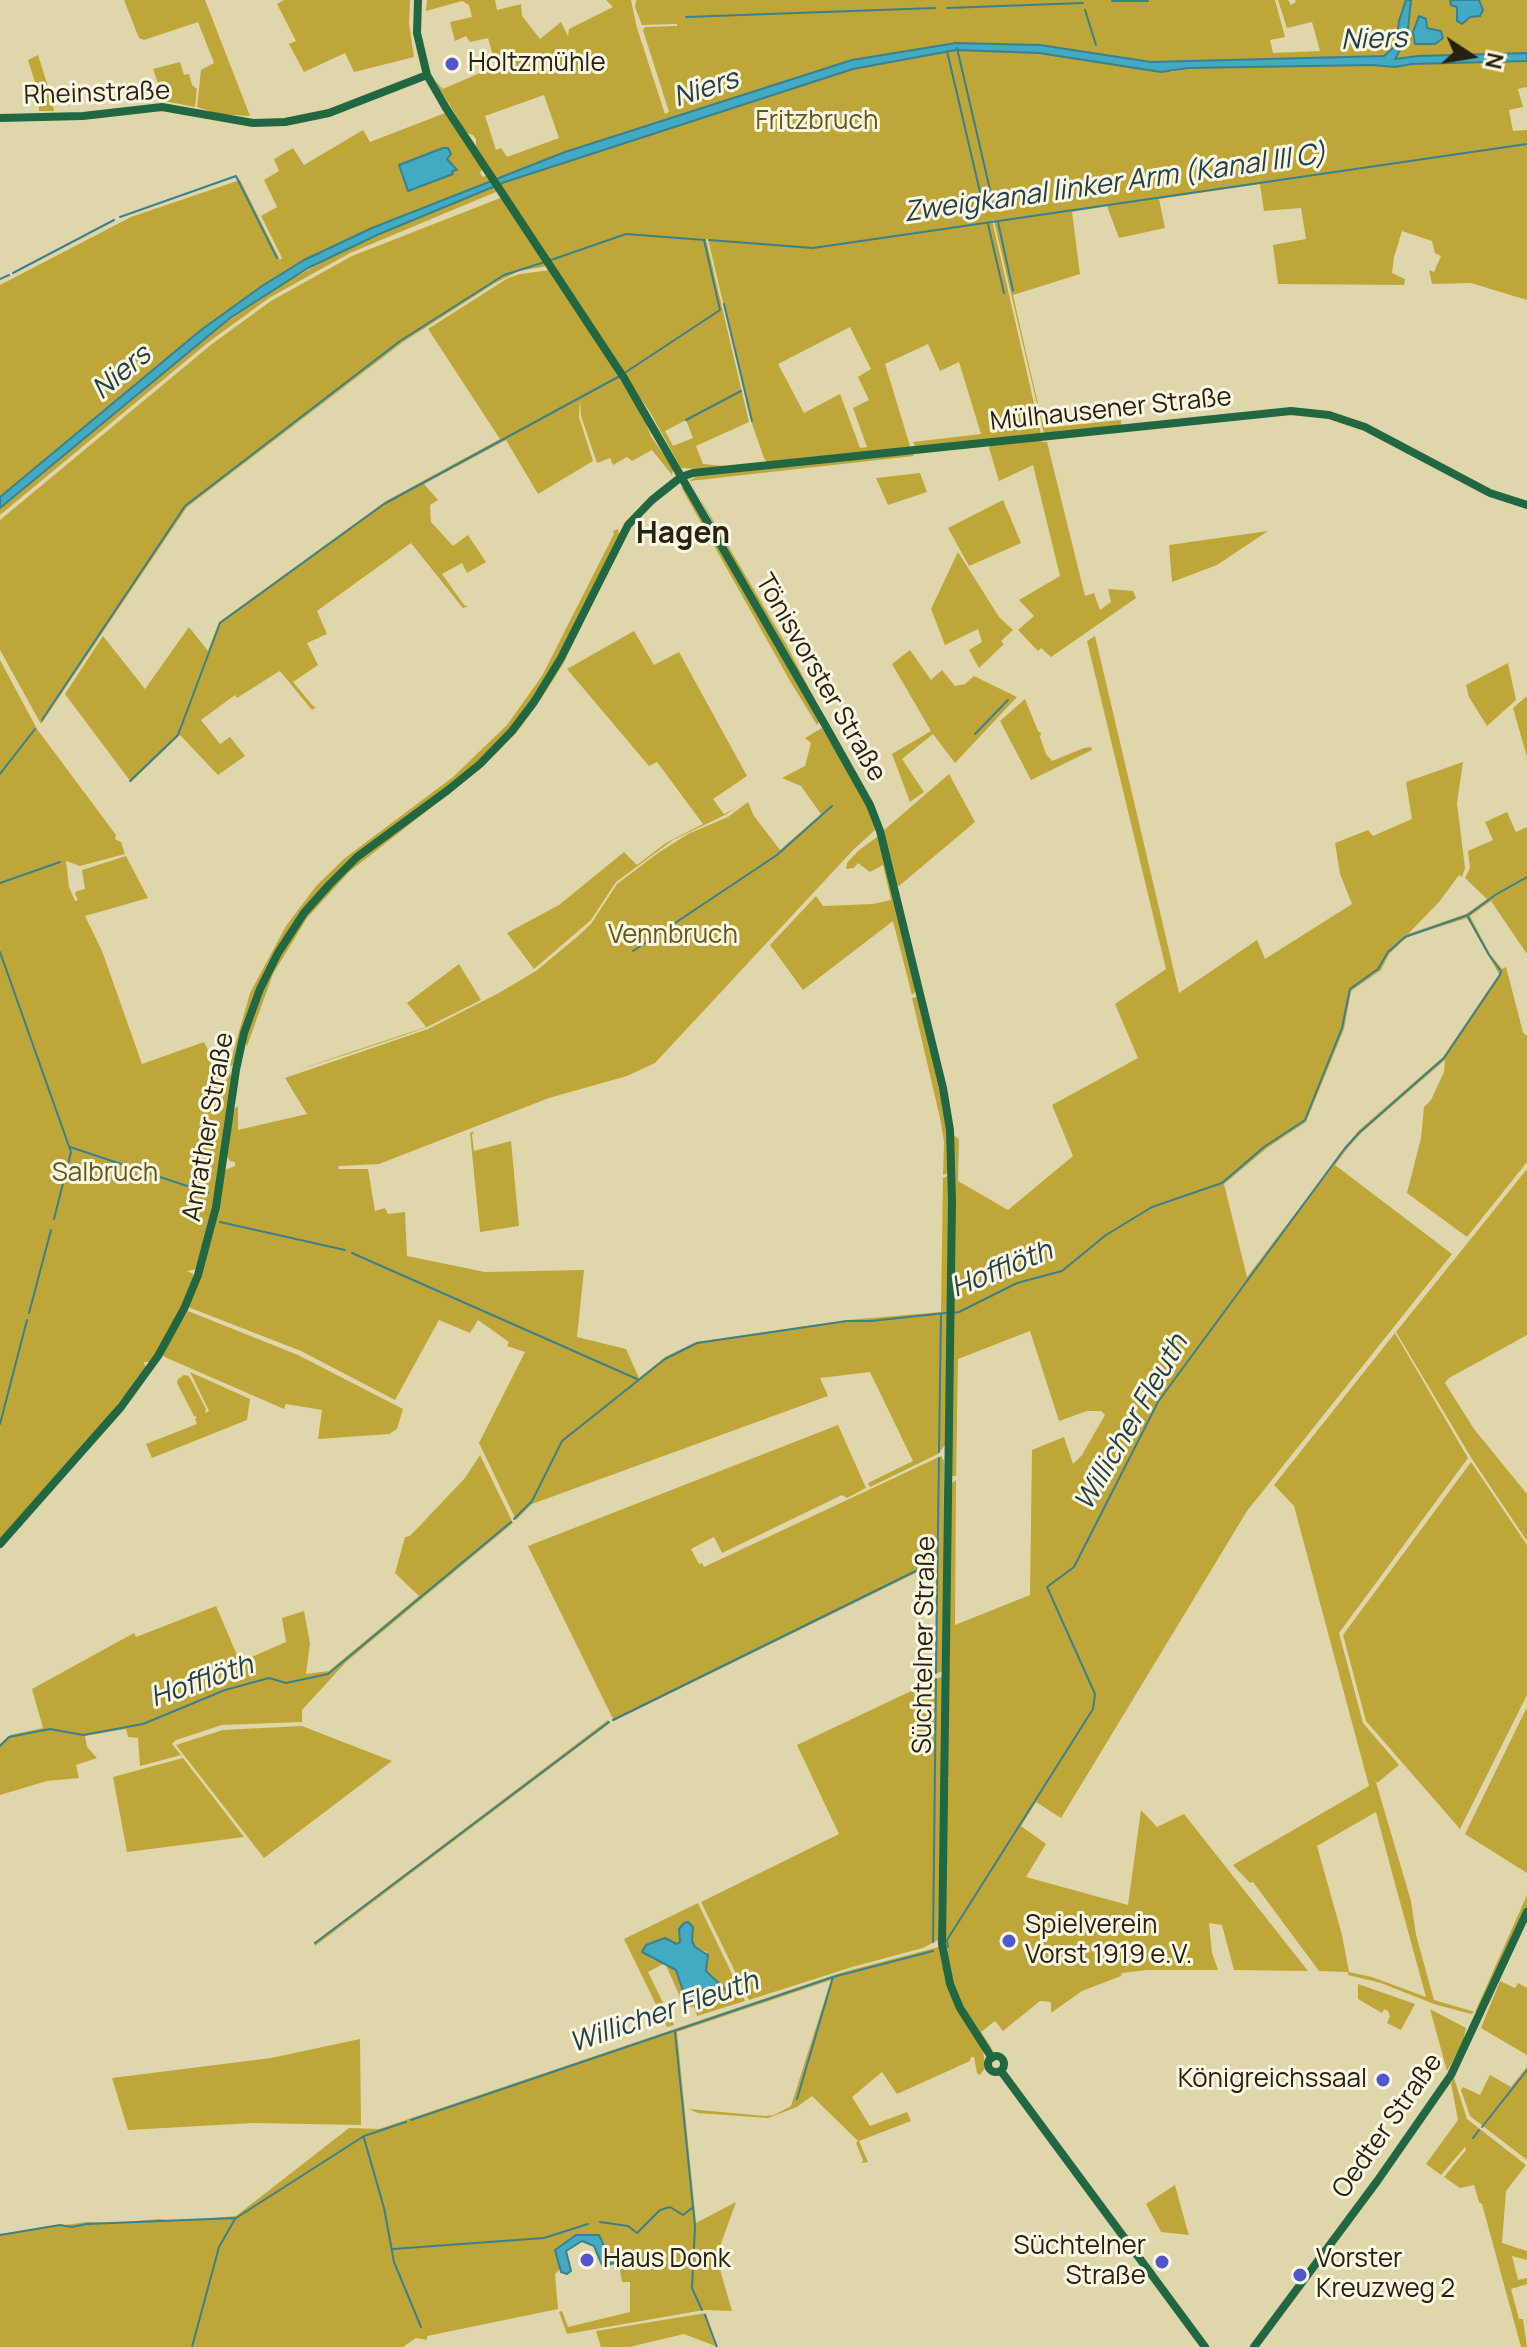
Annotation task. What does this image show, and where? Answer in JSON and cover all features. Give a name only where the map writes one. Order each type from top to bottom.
[{"type":"main road","name":"Tönisvorster Straße","points":[[418,0],[417,33],[427,75],[622,374],[870,805],[880,831],[947,1111],[952,1165],[950,1314]]},
{"type":"main road","name":"Rheinstraße","points":[[0,118],[83,116],[162,107],[253,123],[285,122],[329,113],[427,75]]},
{"type":"main road","name":"Mülhausener Straße","points":[[681,477],[693,473],[1291,411],[1329,415],[1365,427],[1490,493],[1527,505]]},
{"type":"main road","name":"Anrather Straße","points":[[0,1544],[121,1407],[158,1356],[184,1309],[201,1263],[216,1207],[244,1033],[260,989],[278,953],[304,913],[357,857],[480,764],[512,731],[561,658],[628,525],[652,500],[681,477]]},
{"type":"main road","name":"Süchtelner Straße","points":[[950,1314],[942,1944],[950,1984],[960,2008],[992,2058],[1002,2059],[1004,2065],[1001,2071],[1205,2347]]},
{"type":"main road","name":"Oedter Straße","points":[[1254,2347],[1378,2180],[1451,2075],[1527,1912]]},
{"type":"green space","points":[[124,0],[205,0],[250,116],[219,114],[197,107],[201,70],[214,63],[198,22],[144,40],[139,38]]},
{"type":"green space","points":[[284,0],[410,0],[409,24],[414,57],[354,72],[345,53],[304,72],[289,44],[296,41],[277,4]]},
{"type":"green space","name":"Fritzbruch","points":[[427,0],[495,0],[497,10],[521,4],[522,16],[540,39],[561,22],[568,36],[569,29],[613,7],[606,0],[631,0],[665,114],[669,112],[643,30],[645,27],[677,24],[642,25],[635,7],[636,0],[1275,0],[1285,37],[1270,40],[1273,53],[1320,51],[1312,22],[1287,28],[1278,0],[1288,0],[1291,5],[1295,0],[1527,0],[1527,53],[1394,59],[1401,52],[1384,56],[1151,62],[1171,72],[1188,68],[1395,67],[1527,61],[1527,87],[1518,89],[1523,107],[1509,110],[1513,131],[1527,130],[1527,300],[1471,283],[1432,284],[1429,270],[1434,272],[1441,256],[1435,253],[1432,241],[1402,231],[1392,273],[1405,279],[1404,285],[1278,284],[1273,245],[1306,239],[1301,208],[1264,211],[1260,184],[1159,199],[1165,228],[1119,238],[1107,206],[1072,212],[1080,274],[1013,295],[1030,370],[1044,428],[1121,420],[1121,426],[1044,434],[992,220],[1041,434],[916,449],[913,442],[981,434],[959,362],[940,371],[928,344],[885,364],[909,450],[769,465],[751,421],[706,239],[749,422],[696,446],[703,464],[725,466],[716,470],[681,468],[650,412],[548,266],[519,271],[403,342],[187,507],[41,724],[0,650],[0,520],[212,344],[271,301],[352,256],[503,197],[503,189],[350,253],[269,298],[210,341],[0,515],[0,508],[206,337],[266,293],[350,247],[498,177],[345,240],[262,286],[201,330],[0,497],[0,285],[131,217],[240,180],[280,260],[282,258],[261,216],[277,207],[264,180],[279,171],[274,159],[293,148],[304,165],[363,130],[370,142],[445,113],[483,168],[480,173],[483,177],[493,173],[476,146],[476,139],[467,133],[435,81],[443,89],[496,66],[488,38],[470,42],[466,36],[455,41],[450,22],[472,17],[469,5],[462,1],[426,11]],"holes":[[[544,95],[559,138],[507,157],[501,148],[496,150],[485,116]],[[448,156],[452,174],[409,191]],[[850,327],[871,369],[858,377],[869,400],[853,408],[867,447],[860,448],[840,394],[804,413],[778,364]],[[686,420],[693,438],[673,446],[665,431]]]},
{"type":"green space","points":[[38,55],[54,111],[39,111],[38,92],[28,60]]},
{"type":"green space","points":[[180,62],[184,75],[189,74],[192,85],[197,89],[195,107],[164,101],[153,69]]},
{"type":"green space","points":[[551,270],[644,418],[651,436],[673,469],[672,475],[652,450],[632,461],[627,457],[613,465],[610,458],[597,463],[581,416],[580,399],[579,417],[593,461],[538,494],[506,440],[424,484],[438,500],[430,505],[431,522],[453,546],[468,535],[486,562],[467,573],[462,563],[442,574],[464,605],[468,606],[463,608],[411,543],[317,611],[327,634],[307,643],[318,665],[293,682],[316,707],[312,710],[280,671],[237,698],[235,695],[201,720],[220,744],[230,737],[245,756],[218,775],[180,735],[131,782],[65,694],[103,636],[145,689],[189,627],[208,651],[219,622],[386,501],[500,439],[428,329],[508,278]]},
{"type":"green space","points":[[1047,442],[1085,596],[1094,593],[1100,610],[1111,602],[1108,589],[1133,591],[1136,598],[1051,657],[1041,648],[1038,651],[1018,630],[1034,616],[1019,600],[1060,576],[1033,465],[999,481],[989,448],[990,445]]},
{"type":"green space","points":[[912,453],[914,456],[691,481],[696,477]]},
{"type":"green space","points":[[920,473],[927,492],[888,505],[876,478]]},
{"type":"green space","points":[[681,487],[819,722],[817,725],[790,681]]},
{"type":"green space","points":[[696,492],[787,646],[825,719],[739,571]]},
{"type":"green space","points":[[1003,500],[1021,543],[969,566],[948,528]]},
{"type":"green space","points":[[618,529],[619,534],[563,647],[532,701],[472,767],[355,856],[278,949],[235,1064],[229,1067],[250,993],[286,926],[317,885],[345,858],[453,777],[507,725],[542,676],[613,531]]},
{"type":"green space","points":[[1268,531],[1217,565],[1172,582],[1169,545]]},
{"type":"green space","points":[[619,549],[563,664],[516,733],[479,770],[349,872],[307,918],[273,974],[247,1046],[245,1041],[252,1017],[270,972],[320,898],[358,860],[514,732]]},
{"type":"green space","points":[[958,552],[999,617],[1013,630],[1001,641],[1004,644],[979,668],[969,650],[982,642],[978,629],[945,645],[931,609]]},
{"type":"green space","points":[[634,631],[654,665],[679,652],[747,776],[713,799],[724,814],[736,808],[673,840],[616,882],[591,920],[534,969],[507,933],[559,905],[624,852],[637,865],[666,843],[703,824],[657,762],[649,766],[567,669]]},
{"type":"green space","name":"Vennbruch","points":[[1095,636],[1179,993],[1257,940],[1265,959],[1352,904],[1340,874],[1335,843],[1368,830],[1373,836],[1412,819],[1406,782],[1463,762],[1457,803],[1465,868],[1462,877],[1459,875],[1439,902],[1408,934],[1466,914],[1487,899],[1465,878],[1470,868],[1468,851],[1493,840],[1485,822],[1507,812],[1516,832],[1527,827],[1527,954],[1491,901],[1470,916],[1490,954],[1502,969],[1506,967],[1523,1032],[1527,1036],[1527,1162],[1467,1237],[1407,1193],[1421,1138],[1424,1107],[1431,1100],[1444,1072],[1445,1060],[1361,1133],[1347,1149],[1335,1165],[1452,1254],[1247,1511],[1061,1818],[1036,1802],[1021,1826],[1046,1844],[1026,1877],[1128,1905],[1141,1810],[1157,1827],[1184,1814],[1308,1971],[1234,1970],[1222,1925],[1209,1923],[1212,1953],[1218,1970],[1122,1973],[1082,1991],[1051,2013],[1051,2002],[1040,2001],[1003,2031],[995,2021],[981,2032],[994,2052],[979,2035],[954,1989],[948,1950],[944,1945],[946,1782],[949,1779],[946,1771],[951,1484],[956,1480],[955,1625],[1030,1595],[1032,1450],[1064,1437],[1073,1464],[1082,1455],[1105,1415],[1101,1411],[1087,1411],[1059,1421],[1030,1331],[958,1359],[956,1476],[952,1476],[948,1315],[945,1445],[938,1454],[870,1487],[868,1483],[913,1461],[870,1372],[820,1378],[828,1396],[532,1504],[516,1520],[479,1443],[525,1352],[507,1346],[509,1342],[478,1320],[470,1333],[439,1320],[395,1400],[301,1351],[188,1307],[212,1238],[225,1170],[235,1166],[235,1162],[227,1156],[233,1110],[238,1106],[238,1130],[307,1114],[285,1078],[428,1029],[536,971],[591,924],[617,884],[688,834],[728,817],[748,802],[754,816],[780,850],[821,814],[801,786],[782,778],[805,766],[811,743],[805,738],[822,728],[864,798],[875,830],[655,1063],[627,1076],[549,1098],[379,1164],[339,1166],[338,1169],[368,1169],[375,1211],[385,1208],[388,1214],[405,1212],[407,1256],[485,1272],[584,1270],[577,1337],[626,1349],[639,1378],[665,1357],[696,1342],[848,1320],[941,1312],[943,1178],[950,1175],[953,1135],[959,1139],[958,1181],[1008,1210],[1073,1156],[1052,1105],[1138,1058],[1115,1004],[1166,969],[1087,641]],"holes":[[[1467,918],[1499,974],[1443,1057],[1358,1131],[1247,1277],[1224,1184],[1267,1148],[1306,1122],[1344,1029],[1351,991],[1381,970],[1389,954],[1407,937]]]},
{"type":"green space","points":[[910,650],[931,680],[942,670],[955,686],[965,684],[974,676],[1017,697],[955,763],[933,734],[902,759],[924,792],[910,802],[892,754],[931,731],[892,664]]},
{"type":"green space","name":"Salbruch","points":[[0,660],[37,729],[116,835],[115,839],[121,842],[125,854],[80,866],[66,861],[69,887],[75,901],[78,900],[77,891],[85,889],[82,870],[126,856],[148,898],[85,916],[102,951],[142,1064],[204,1042],[224,1082],[222,1101],[228,1071],[232,1077],[218,1181],[197,1269],[187,1271],[193,1277],[179,1313],[151,1362],[144,1362],[146,1370],[0,1538]]},
{"type":"green space","points":[[1508,663],[1516,700],[1487,726],[1469,697],[1466,685]]},
{"type":"green space","points":[[1527,696],[1527,757],[1513,708]]},
{"type":"green space","points":[[1025,699],[1041,733],[1046,754],[1052,761],[1084,748],[1091,747],[1092,750],[1031,780],[1000,721]]},
{"type":"green space","points":[[949,774],[975,822],[899,886],[883,831]]},
{"type":"green space","points":[[877,837],[916,991],[912,995],[893,921],[803,990],[770,945],[816,896],[823,906],[873,904],[891,900],[883,865],[870,872],[858,863],[854,868],[846,869],[847,863],[858,851]]},
{"type":"green space","points":[[459,964],[481,1000],[427,1027],[294,1071],[426,1027],[407,1003]]},
{"type":"green space","points":[[917,997],[945,1114],[950,1173],[943,1175],[944,1142],[912,998]]},
{"type":"green space","points":[[474,1131],[474,1151],[511,1141],[519,1226],[480,1232],[470,1133]]},
{"type":"green space","points":[[1527,1169],[1527,1335],[1445,1383],[1474,1429],[1527,1494],[1527,1541],[1472,1459],[1396,1332]]},
{"type":"green space","points":[[188,1311],[298,1355],[403,1409],[397,1429],[389,1434],[318,1439],[322,1410],[286,1404],[284,1409],[167,1358],[162,1355]]},
{"type":"green space","points":[[1395,1333],[1468,1458],[1339,1633],[1363,1723],[1399,1765],[1377,1783],[1375,1779],[1411,1901],[1416,1935],[1434,2000],[1475,2012],[1471,2014],[1348,1975],[1348,1972],[1319,1971],[1253,1882],[1250,1883],[1233,1865],[1369,1786],[1294,1506],[1274,1485]],"holes":[[[1376,1812],[1426,1997],[1349,1972],[1317,1846]]]},
{"type":"green space","points":[[190,1372],[250,1399],[247,1420],[152,1458],[146,1444],[197,1424],[197,1417],[177,1383],[178,1379],[189,1376],[206,1409],[205,1413],[209,1411]]},
{"type":"green space","points":[[838,1425],[866,1488],[847,1498],[842,1495],[722,1553],[714,1537],[691,1549],[704,1567],[941,1456],[944,1461],[943,1671],[935,1674],[936,1563],[614,1721],[528,1546]]},
{"type":"green space","points":[[480,1455],[513,1523],[346,1662],[302,1710],[302,1722],[222,1725],[176,1740],[172,1744],[181,1755],[140,1766],[138,1738],[128,1737],[126,1729],[85,1736],[87,1747],[97,1758],[76,1765],[79,1778],[47,1781],[0,1795],[0,1744],[10,1735],[43,1728],[32,1689],[134,1633],[136,1637],[216,1606],[240,1662],[286,1642],[282,1618],[304,1611],[310,1643],[306,1674],[329,1671],[419,1596],[395,1573],[405,1537],[410,1536],[465,1478]]},
{"type":"green space","points":[[1471,1462],[1527,1545],[1527,1695],[1460,1829],[1366,1721],[1343,1635]]},
{"type":"green space","points":[[943,1676],[938,1940],[923,1948],[749,2000],[701,1902],[839,1834],[797,1745]]},
{"type":"green space","points":[[1527,1707],[1527,1873],[1465,1834]]},
{"type":"green space","points":[[608,1720],[610,1723],[315,1946],[314,1943]]},
{"type":"green space","points":[[302,1726],[392,1761],[264,1858],[176,1745],[223,1730]]},
{"type":"green space","points":[[183,1758],[244,1837],[127,1852],[113,1777]]},
{"type":"green space","points":[[1527,1895],[1527,1907],[1480,2009],[1475,2012]]},
{"type":"green space","points":[[698,1903],[745,2001],[697,2016],[694,2007],[684,2006],[665,1963],[648,1972],[674,2025],[667,2027],[624,1939]],"holes":[[[692,1927],[695,1947],[707,1952],[706,1970],[724,1987],[679,1977],[676,1970],[651,1959],[680,1942]]]},
{"type":"green space","points":[[939,1947],[945,1979],[983,2049],[985,2068],[980,2075],[977,2073],[974,2057],[971,2057],[970,2061],[897,2094],[882,2072],[852,2097],[870,2126],[907,2112],[911,2121],[859,2141],[868,2162],[862,2163],[858,2141],[812,2096],[797,2107],[768,2118],[698,2113],[689,2109],[765,2116],[791,2106],[831,1980],[677,2032],[696,2223],[736,2202],[719,2249],[719,2266],[732,2311],[704,2310],[567,2334],[559,2312],[562,2311],[568,2327],[630,2312],[630,2282],[622,2282],[617,2253],[608,2254],[599,2235],[555,2250],[560,2269],[555,2274],[558,2309],[427,2336],[427,2340],[416,2338],[403,2347],[0,2347],[0,2234],[87,2222],[177,2221],[236,2216],[349,2128],[379,2129],[843,1972]]},
{"type":"green space","points":[[1500,1981],[1515,1988],[1518,1983],[1527,1988],[1527,2055],[1481,2028]]},
{"type":"green space","points":[[1358,1984],[1415,2004],[1401,2030],[1387,2023],[1390,2016],[1388,2011],[1384,2009],[1382,2013],[1358,1999]]},
{"type":"green space","points":[[1430,2009],[1466,2028],[1463,2042],[1447,2071]]},
{"type":"green space","points":[[360,2039],[361,2125],[253,2123],[128,2130],[112,2078],[271,2058]]},
{"type":"green space","points":[[1527,2067],[1527,2160],[1470,2116],[1461,2090],[1463,2087],[1480,2095],[1490,2075],[1511,2087]]},
{"type":"green space","points":[[1454,2078],[1467,2119],[1526,2165],[1506,2191],[1502,2243],[1527,2251],[1527,2260],[1512,2256],[1518,2280],[1527,2278],[1527,2284],[1511,2289],[1519,2319],[1523,2319],[1527,2347],[1521,2347],[1474,2185],[1460,2188],[1444,2177],[1466,2150],[1465,2147],[1441,2175],[1426,2164],[1458,2120],[1451,2083]]},
{"type":"green space","points":[[1175,2185],[1189,2235],[1161,2232],[1146,2204]]},
{"type":"green space","points":[[706,2313],[718,2347],[684,2334],[629,2347],[601,2347],[596,2331]]},
{"type":"water","points":[[1406,0],[1411,0],[1407,39],[1395,59],[1527,53],[1527,61],[1395,67],[1188,68],[1161,72],[1039,53],[956,50],[853,69],[505,182],[377,235],[308,268],[230,318],[0,508],[0,497],[201,330],[262,286],[304,260],[372,228],[565,152],[852,60],[956,43],[1040,45],[1151,62],[1384,56],[1396,45]]},
{"type":"water","points":[[1450,0],[1479,0],[1483,10],[1480,16],[1470,17],[1462,24],[1457,21],[1457,7],[1451,5]]},
{"type":"water","points":[[1419,16],[1426,19],[1427,28],[1441,31],[1443,38],[1435,44],[1415,44],[1413,32]]},
{"type":"water","points":[[448,148],[451,154],[447,159],[457,170],[408,191],[399,165]]},
{"type":"water","points":[[688,1922],[693,1927],[695,1947],[708,1955],[706,1971],[725,1989],[696,2001],[684,1994],[676,1970],[642,1952],[646,1945],[665,1938],[677,1944],[680,1942],[679,1929]]},
{"type":"water","points":[[576,2235],[599,2235],[608,2254],[617,2253],[618,2263],[602,2265],[594,2246],[582,2241],[566,2251],[571,2271],[567,2274],[561,2272],[555,2250]]},
{"type":"waterway","points":[[1112,1],[1148,1]]},
{"type":"waterway","points":[[947,8],[1083,3]]},
{"type":"waterway","points":[[686,17],[935,8]]},
{"type":"waterway","points":[[1085,10],[1096,45]]},
{"type":"waterway","points":[[957,48],[994,207]]},
{"type":"waterway","points":[[947,51],[984,209]]},
{"type":"waterway","name":"Zweigkanal linker Arm (Kanal III C)","points":[[709,240],[813,248],[1527,144]]},
{"type":"waterway","points":[[120,217],[236,176],[277,258]]},
{"type":"waterway","points":[[13,273],[114,220]]},
{"type":"waterway","points":[[998,222],[1013,291]]},
{"type":"waterway","points":[[988,224],[1004,293]]},
{"type":"waterway","name":"Zweigkanal linker Arm (Kanal III C)","points":[[551,260],[626,234],[705,240]]},
{"type":"waterway","points":[[623,374],[720,310],[704,240]]},
{"type":"waterway","name":"Zweigkanal linker Arm (Kanal III C)","points":[[42,720],[185,506],[400,341],[504,275],[545,262]]},
{"type":"waterway","points":[[0,279],[9,275]]},
{"type":"waterway","points":[[724,304],[752,421]]},
{"type":"waterway","points":[[130,781],[178,735],[220,623],[384,504],[618,377]]},
{"type":"waterway","points":[[686,420],[741,391]]},
{"type":"waterway","points":[[975,734],[1008,700]]},
{"type":"waterway","name":"Zweigkanal linker Arm (Kanal III C)","points":[[0,774],[35,729]]},
{"type":"waterway","points":[[633,951],[777,855],[832,806]]},
{"type":"waterway","points":[[0,883],[60,862]]},
{"type":"waterway","name":"Hofflöth","points":[[952,1313],[1017,1283],[1062,1271],[1106,1235],[1152,1207],[1222,1183],[1264,1147],[1305,1120],[1342,1028],[1350,989],[1378,969],[1388,952],[1405,937],[1468,915],[1527,877]]},
{"type":"waterway","name":"Willicher Fleuth","points":[[948,1947],[947,1940],[1093,1709],[1095,1694],[1047,1587],[1074,1567],[1158,1402],[1345,1148],[1444,1058],[1500,975],[1501,971],[1468,917]]},
{"type":"waterway","name":"Zweigkanal linker Arm (Kanal III C)","points":[[0,952],[71,1152],[54,1219]]},
{"type":"waterway","points":[[70,1147],[208,1193]]},
{"type":"waterway","points":[[220,1222],[345,1250]]},
{"type":"waterway","name":"Zweigkanal linker Arm (Kanal III C)","points":[[29,1313],[51,1230]]},
{"type":"waterway","points":[[352,1253],[637,1379]]},
{"type":"waterway","name":"Hofflöth","points":[[514,1519],[532,1501],[562,1441],[665,1359],[697,1343],[847,1321],[946,1313]]},
{"type":"waterway","points":[[939,1452],[941,1314]]},
{"type":"waterway","name":"Zweigkanal linker Arm (Kanal III C)","points":[[0,1424],[27,1320]]},
{"type":"waterway","points":[[936,1673],[939,1458]]},
{"type":"waterway","name":"Hofflöth","points":[[0,1746],[9,1737],[50,1729],[83,1735],[143,1724],[225,1690],[269,1678],[286,1683],[328,1674],[511,1522]]},
{"type":"waterway","points":[[613,1720],[938,1560]]},
{"type":"waterway","points":[[933,1942],[936,1679]]},
{"type":"waterway","points":[[315,1943],[609,1722]]},
{"type":"waterway","name":"Willicher Fleuth","points":[[411,2120],[833,1977],[933,1951]]},
{"type":"waterway","points":[[797,2099],[833,1977]]},
{"type":"waterway","points":[[675,2032],[695,2226],[692,2288],[702,2310]]},
{"type":"waterway","points":[[1482,2127],[1527,2070]]},
{"type":"waterway","name":"Willicher Fleuth","points":[[0,2235],[60,2225],[72,2227],[236,2218],[364,2136],[406,2122]]},
{"type":"waterway","points":[[1473,2138],[1479,2130]]},
{"type":"waterway","points":[[364,2138],[384,2208],[394,2262],[421,2327]]},
{"type":"waterway","points":[[600,2222],[628,2226],[637,2233],[660,2210],[670,2207],[683,2215],[692,2208]]},
{"type":"waterway","points":[[192,2347],[219,2247],[235,2219]]},
{"type":"waterway","points":[[393,2249],[544,2238],[588,2224]]},
{"type":"waterway","points":[[705,2315],[717,2347]]},
{"type":"place","name":"Holtzmühle","points":[[452,64]]},
{"type":"place","name":"Spielverein Vorst 1919 e.V.","points":[[1009,1941]]},
{"type":"place","name":"Königreichssaal","points":[[1383,2080]]},
{"type":"place","name":"Haus Donk","points":[[587,2260]]},
{"type":"place","name":"Süchtelner Straße","points":[[1162,2262]]},
{"type":"place","name":"Vorster Kreuzweg 2","points":[[1300,2275]]},
{"type":"district","name":"Hagen","points":[[683,535]]},
{"type":"water label","name":"Niers","points":[[1374,40]]},
{"type":"water label","name":"Niers","points":[[706,89]]},
{"type":"water label","name":"Niers","points":[[122,373]]}]
